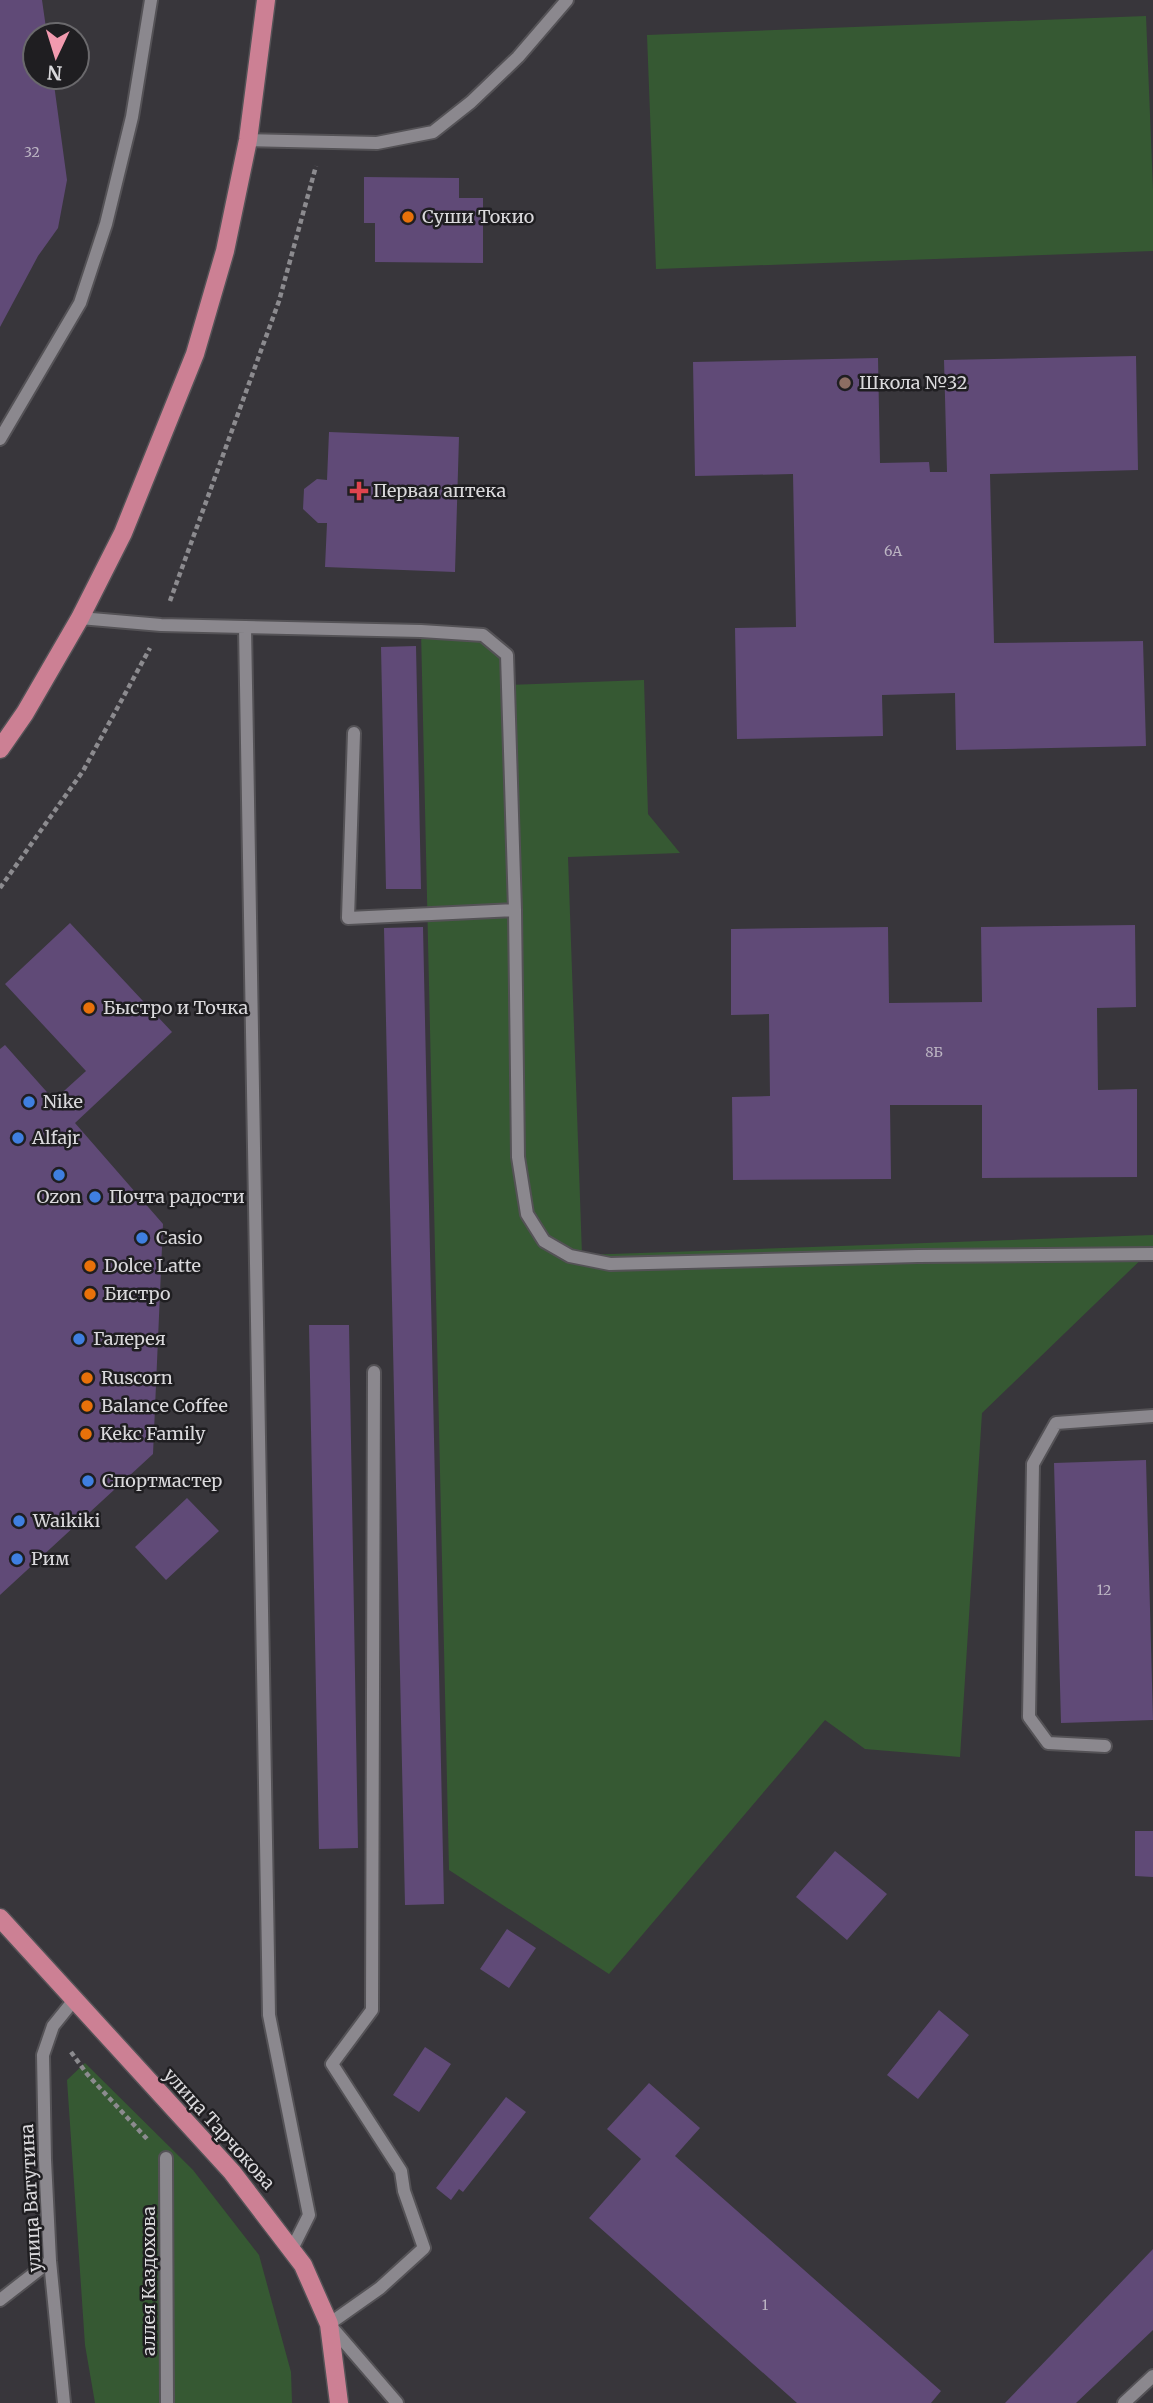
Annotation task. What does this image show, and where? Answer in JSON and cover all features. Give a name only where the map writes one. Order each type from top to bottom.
[{"type":"main road","points":[[0,749],[25,713],[80,618],[122,533],[195,354],[225,251],[248,140],[266,0]]},
{"type":"main road","name":"улица Тарчокова","points":[[3,1927],[232,2172],[292,2249],[303,2265],[329,2324],[339,2403]]},
{"type":"street","points":[[0,439],[80,303],[106,224],[132,117],[151,0]]},
{"type":"street","points":[[248,140],[377,143],[433,132],[471,102],[518,57],[567,0]]},
{"type":"street","points":[[80,618],[161,625],[483,635],[506,655],[515,910],[518,1157],[527,1214],[544,1241],[570,1256],[610,1264],[918,1256],[1153,1254]]},
{"type":"street","points":[[245,627],[270,2015],[309,2215],[292,2249]]},
{"type":"street","points":[[354,733],[348,918],[515,910]]},
{"type":"street","points":[[374,1372],[372,2010],[332,2064],[401,2171],[404,2191],[424,2248],[380,2288],[329,2324],[397,2403]]},
{"type":"street","points":[[1105,1746],[1048,1743],[1029,1717],[1033,1464],[1056,1423],[1153,1416]]},
{"type":"street","name":"улица Ватутина","points":[[64,2403],[50,2261],[43,2055],[53,2026],[74,2000]]},
{"type":"street","name":"аллея Каздохова","points":[[166,2158],[167,2403]]},
{"type":"street","points":[[0,2301],[50,2261]]},
{"type":"street","points":[[1124,2403],[1153,2376]]},
{"type":"path","points":[[0,888],[83,771],[161,625],[279,301],[323,141]]},
{"type":"path","points":[[53,2026],[87,2074],[166,2158]]},
{"type":"green space","points":[[1146,16],[1153,251],[656,269],[647,35]]},
{"type":"green space","points":[[421,631],[483,635],[507,655],[508,685],[644,680],[648,814],[680,853],[568,857],[582,1255],[1153,1235],[1153,1248],[982,1413],[960,1757],[865,1749],[825,1720],[609,1974],[449,1870]]},
{"type":"green space","points":[[85,2063],[193,2170],[259,2255],[291,2372],[292,2403],[95,2403],[85,2345],[67,2080]]},
{"type":"building","points":[[0,0],[42,0],[45,21],[21,21],[21,91],[55,91],[67,180],[58,228],[38,256],[0,327]]},
{"type":"building","points":[[364,177],[459,178],[459,198],[483,198],[483,263],[375,262],[375,223],[364,223]]},
{"type":"building","points":[[1136,356],[1138,470],[990,474],[994,643],[1143,641],[1146,746],[956,750],[955,693],[882,695],[883,736],[737,739],[735,628],[796,627],[793,474],[695,476],[693,362],[878,358],[880,463],[929,462],[930,472],[947,472],[944,360]]},
{"type":"building","points":[[329,432],[459,437],[455,572],[325,567],[327,523],[318,523],[303,509],[304,489],[317,479],[327,480]]},
{"type":"building","points":[[416,646],[421,889],[386,889],[381,647]]},
{"type":"building","name":"Галерея","points":[[70,923],[172,1032],[75,1123],[163,1224],[153,1454],[0,1595],[0,1049],[5,1045],[54,1100],[86,1071],[5,984]]},
{"type":"building","points":[[1135,925],[1136,1007],[1097,1008],[1098,1090],[1137,1089],[1137,1177],[982,1178],[982,1105],[890,1105],[891,1179],[733,1180],[732,1097],[770,1096],[769,1014],[731,1015],[731,929],[888,927],[889,1003],[982,1002],[981,927]]},
{"type":"building","points":[[423,927],[444,1904],[405,1905],[384,928]]},
{"type":"building","points":[[309,1325],[349,1325],[358,1848],[319,1849]]},
{"type":"building","points":[[1146,1460],[1153,1720],[1061,1723],[1054,1463]]},
{"type":"building","points":[[187,1498],[219,1531],[166,1580],[135,1547]]},
{"type":"building","points":[[1135,1831],[1153,1831],[1153,1877],[1135,1876]]},
{"type":"building","points":[[835,1851],[887,1894],[847,1940],[796,1897]]},
{"type":"building","points":[[507,1929],[536,1948],[509,1988],[480,1969]]},
{"type":"building","points":[[939,2010],[969,2035],[918,2099],[887,2075]]},
{"type":"building","points":[[425,2047],[451,2064],[419,2112],[393,2095]]},
{"type":"building","points":[[649,2083],[700,2128],[675,2156],[941,2391],[931,2403],[797,2403],[589,2218],[641,2159],[607,2129]]},
{"type":"building","points":[[506,2097],[526,2112],[463,2192],[459,2189],[451,2200],[436,2188]]},
{"type":"building","points":[[1153,2249],[1153,2330],[1076,2403],[1005,2403]]},
{"type":"place","name":"Суши Токио","points":[[408,217]]},
{"type":"place","name":"Школа №32","points":[[845,383]]},
{"type":"place","name":"Первая аптека","points":[[359,491]]},
{"type":"place","name":"Быстро и Точка","points":[[89,1008]]},
{"type":"place","name":"Nike","points":[[29,1102]]},
{"type":"place","name":"Alfajr","points":[[18,1138]]},
{"type":"place","name":"Ozon","points":[[59,1175]]},
{"type":"place","name":"Почта радости","points":[[95,1197]]},
{"type":"place","name":"Casio","points":[[142,1238]]},
{"type":"place","name":"Dolce Latte","points":[[90,1266]]},
{"type":"place","name":"Бистро","points":[[90,1294]]},
{"type":"place","name":"Галерея","points":[[79,1339]]},
{"type":"place","name":"Ruscorn","points":[[87,1378]]},
{"type":"place","name":"Balance Coffee","points":[[87,1406]]},
{"type":"place","name":"Kekc Family","points":[[86,1434]]},
{"type":"place","name":"Спортмастер","points":[[88,1481]]},
{"type":"place","name":"Waikiki","points":[[19,1521]]},
{"type":"place","name":"Рим","points":[[17,1559]]}]
